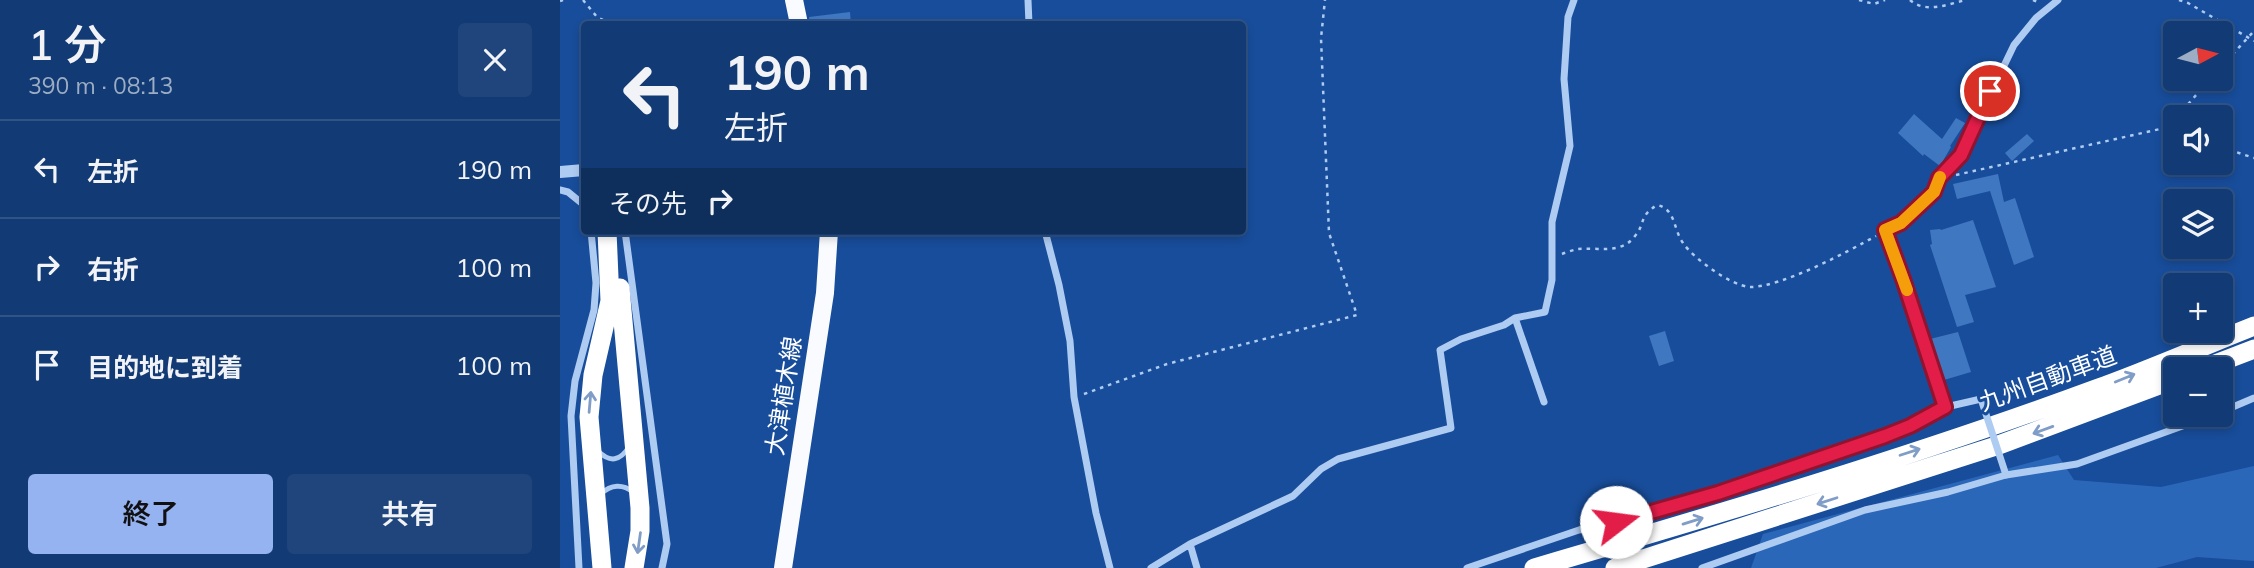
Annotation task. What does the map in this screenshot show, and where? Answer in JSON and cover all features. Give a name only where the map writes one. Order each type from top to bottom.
[{"type":"highway","points":[[602,568],[589,431],[593,375],[610,302],[607,235]]},
{"type":"highway","points":[[614,235],[640,508],[640,531],[634,568]]},
{"type":"highway","name":"九州自動車道","points":[[1534,568],[1781,495],[2035,411],[2254,326]]},
{"type":"highway","points":[[2233,357],[2254,349]]},
{"type":"highway","name":"九州自動車道","points":[[1615,568],[2029,435],[2163,384]]},
{"type":"main road","points":[[794,0],[798,21]]},
{"type":"main road","name":"大津植木線","points":[[783,568],[825,293],[829,235]]},
{"type":"street","points":[[1028,0],[1029,21]]},
{"type":"street","points":[[1151,568],[1190,544],[1293,496],[1321,469],[1338,459],[1451,428],[1440,350],[1516,318],[1545,312],[1552,280],[1552,222],[1570,146],[1563,79],[1568,17],[1574,0]]},
{"type":"street","points":[[1945,407],[1885,230],[1901,223],[1934,192],[1939,178],[1961,155],[2014,45],[2036,18],[2058,0]]},
{"type":"street","points":[[560,172],[581,170]]},
{"type":"street","points":[[560,190],[568,192],[581,203]]},
{"type":"street","points":[[579,568],[571,416],[575,381],[594,310],[596,283],[591,235]]},
{"type":"street","points":[[626,235],[667,544],[662,568]]},
{"type":"street","points":[[1046,235],[1070,341],[1074,397],[1096,513],[1110,568]]},
{"type":"street","points":[[1516,318],[1544,402]]},
{"type":"street","points":[[2233,407],[2254,398]]},
{"type":"street","points":[[1467,568],[1579,530],[1650,513],[1743,484],[1885,436],[1945,407],[1981,399],[2006,475]]},
{"type":"street","points":[[1702,568],[1865,510],[1948,492],[2006,475],[2077,464],[2180,427]]},
{"type":"street","points":[[1190,544],[1197,568]]},
{"type":"lane","points":[[589,431],[600,453],[606,458],[615,458],[623,456],[629,447],[633,430]]},
{"type":"lane","points":[[596,507],[604,491],[625,486],[632,491],[640,508]]},
{"type":"path","points":[[583,0],[597,18],[604,21]]},
{"type":"path","points":[[1074,397],[1167,364],[1357,316],[1329,233],[1321,38],[1325,0]]},
{"type":"path","points":[[1859,0],[1874,4],[1885,0]]},
{"type":"path","points":[[1910,0],[1917,6],[1927,8],[1966,0]]},
{"type":"path","points":[[2179,0],[2254,41]]},
{"type":"path","points":[[2233,54],[2254,31]]},
{"type":"path","points":[[2187,105],[2200,91]]},
{"type":"path","points":[[1939,178],[2163,128]]},
{"type":"path","points":[[2233,151],[2254,158]]},
{"type":"path","points":[[1552,257],[1578,249],[1621,247],[1636,236],[1647,211],[1657,205],[1663,206],[1672,215],[1682,242],[1699,260],[1746,287],[1762,286],[1846,253],[1885,230]]},
{"type":"shaded area","points":[[2058,455],[2074,480],[2161,487],[2254,466],[2254,561],[2197,557],[2156,568],[1751,568],[1763,534]]},
{"type":"building","points":[[850,12],[851,21],[810,21],[809,17]]},
{"type":"building","points":[[1914,114],[1942,139],[1956,118],[1965,123],[1940,166],[1924,154],[1923,156],[1898,133]]},
{"type":"building","points":[[2027,134],[2034,141],[2012,161],[2005,153]]},
{"type":"building","points":[[1998,174],[2004,202],[2015,198],[2034,257],[2014,265],[1990,191],[1957,199],[1953,184]]},
{"type":"building","points":[[1973,220],[1996,287],[1965,295],[1974,322],[1957,327],[1930,245],[1930,230],[1941,230]]},
{"type":"building","points":[[1665,331],[1674,361],[1659,366],[1649,336]]},
{"type":"building","points":[[1958,332],[1971,372],[1944,380],[1930,339]]},
{"type":"slow traffic","points":[[1907,290],[1885,230],[1901,223],[1934,192],[1940,177]]},
{"type":"route","points":[[1616,522],[1718,493],[1885,436],[1945,407],[1885,230],[1901,223],[1934,192],[1939,178],[1961,155],[1990,91]]}]
